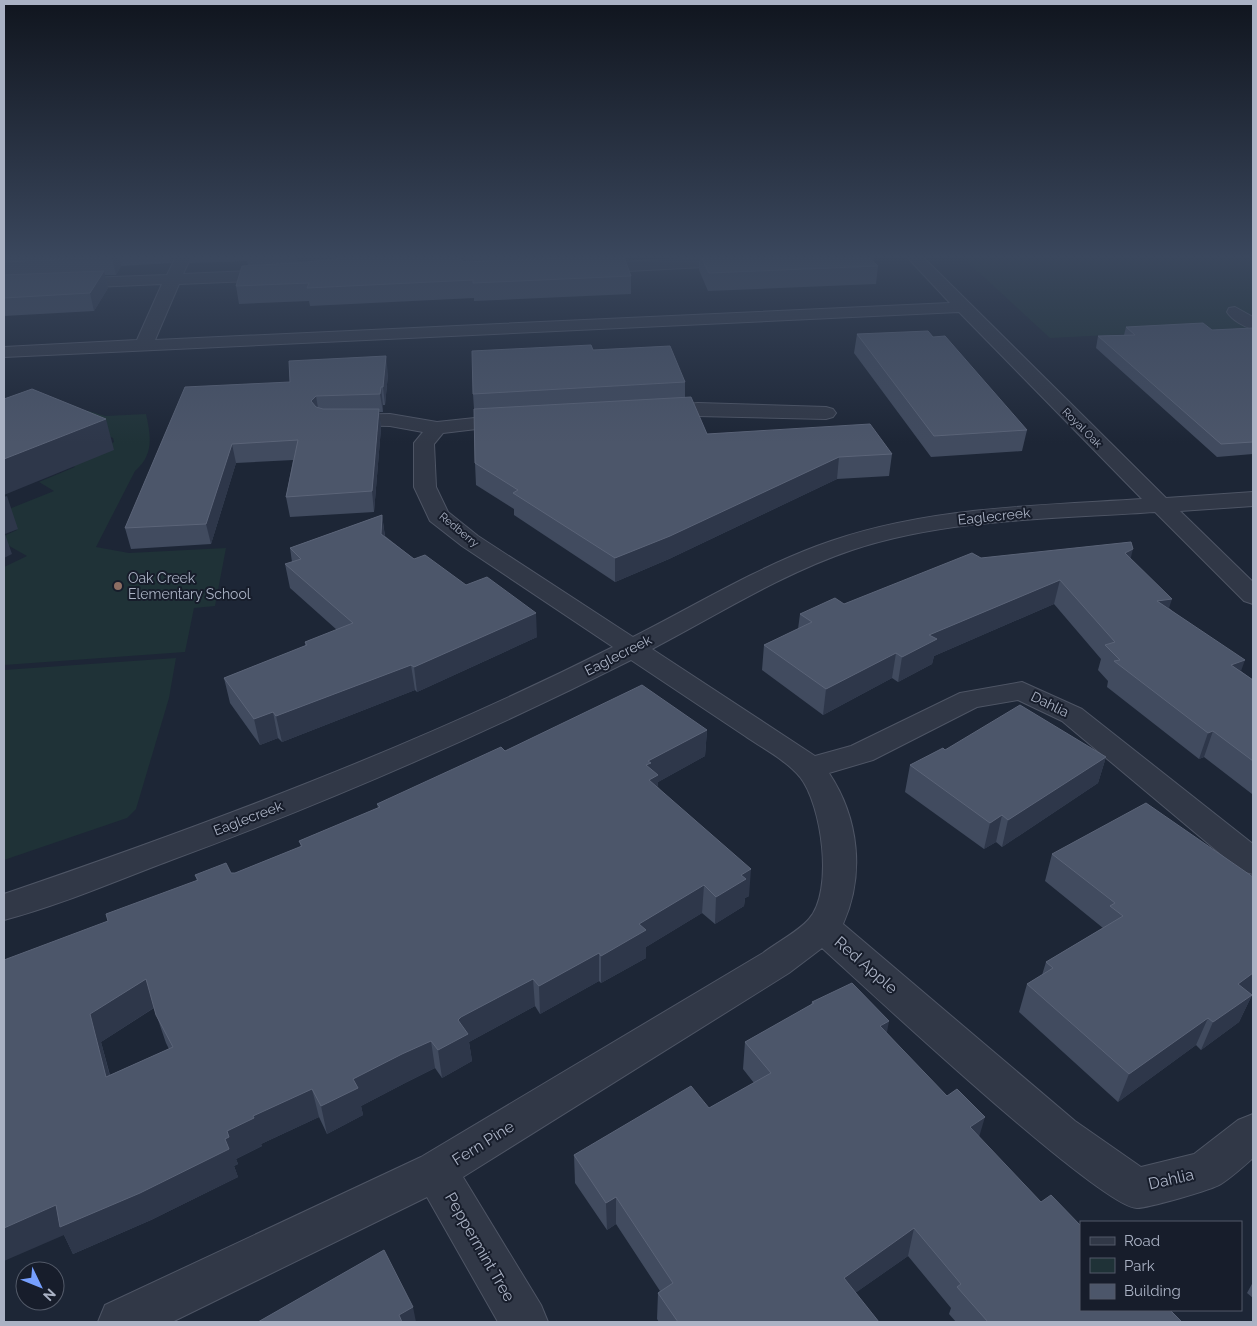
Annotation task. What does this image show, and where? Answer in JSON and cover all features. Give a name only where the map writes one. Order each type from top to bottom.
[{"type":"street","points":[[144,346],[156,319]]},
{"type":"street","points":[[4,352],[728,319]]},
{"type":"street","name":"Royal Oak","points":[[973,319],[1253,596]]},
{"type":"street","points":[[640,412],[698,409],[826,413]]},
{"type":"street","points":[[326,420],[390,420],[437,428],[477,422],[535,419]]},
{"type":"street","name":"Redberry","points":[[437,428],[424,444],[425,487],[438,516],[470,541],[630,649]]},
{"type":"street","name":"Eaglecreek","points":[[4,907],[241,822],[382,765],[488,718],[630,649],[780,571],[827,551],[868,538],[948,521],[988,516],[1253,499]]},
{"type":"street","name":"Red Apple","points":[[630,649],[783,748],[810,768],[824,790],[834,812],[839,858],[837,894],[823,928],[1060,1134],[1136,1188]]},
{"type":"street","name":"Dahlia","points":[[810,768],[862,753],[970,699],[1022,691],[1072,714],[1253,862]]},
{"type":"street","name":"Fern Pine","points":[[122,1322],[436,1172],[776,963],[823,928]]},
{"type":"street","name":"Dahlia","points":[[1136,1188],[1205,1171],[1253,1133]]},
{"type":"street","name":"Peppermint Tree","points":[[436,1172],[524,1322]]},
{"type":"green space","points":[[1029,319],[1253,319],[1253,328],[1050,338]]},
{"type":"green space","points":[[89,411],[105,416],[146,414],[150,437],[148,452],[141,465],[135,471],[96,547],[129,553],[226,548],[215,606],[194,608],[185,652],[4,665],[4,567],[27,556],[4,543],[4,536],[17,530],[4,522],[4,511],[54,491],[39,482],[75,467],[65,462],[114,442],[113,438],[84,425],[77,415]]},
{"type":"green space","points":[[176,658],[169,698],[136,809],[127,818],[4,860],[4,670]]},
{"type":"building","points":[[1203,323],[1212,330],[1253,328],[1253,442],[1221,444],[1098,336],[1135,335],[1126,327]]},
{"type":"building","points":[[928,331],[933,337],[945,336],[1027,430],[934,436],[857,334]]},
{"type":"building","points":[[591,345],[593,350],[670,346],[685,382],[473,394],[472,351]]},
{"type":"building","points":[[386,356],[383,387],[381,387],[380,394],[316,396],[311,401],[316,407],[323,409],[379,409],[372,491],[286,497],[298,440],[232,444],[206,524],[125,528],[185,387],[290,382],[289,361]]},
{"type":"building","points":[[32,389],[106,419],[4,459],[4,399]]},
{"type":"building","points":[[691,397],[707,434],[870,424],[892,454],[839,457],[670,536],[615,558],[513,493],[518,490],[475,463],[474,409]]},
{"type":"building","points":[[382,515],[381,534],[414,559],[425,555],[466,585],[487,577],[536,613],[414,667],[411,665],[276,716],[273,712],[254,719],[224,678],[307,645],[305,642],[353,623],[285,564],[301,559],[290,548]]},
{"type":"building","points":[[1131,542],[1133,549],[1125,553],[1172,599],[1157,601],[1245,660],[1231,665],[1253,680],[1253,761],[1213,731],[1208,733],[1114,661],[1120,660],[1105,645],[1115,642],[1060,580],[929,635],[937,639],[902,657],[896,653],[826,689],[764,645],[812,622],[800,614],[835,598],[844,604],[972,553],[981,558]]},
{"type":"building","points":[[642,685],[707,730],[648,761],[651,763],[646,765],[658,775],[649,780],[751,869],[741,875],[746,879],[716,897],[704,885],[639,924],[646,930],[601,956],[599,953],[539,986],[533,979],[461,1017],[458,1020],[468,1034],[438,1050],[431,1041],[402,1054],[353,1079],[358,1088],[321,1106],[312,1089],[253,1116],[254,1118],[227,1131],[229,1137],[225,1139],[229,1149],[140,1193],[60,1227],[56,1205],[4,1228],[4,960],[108,921],[106,914],[198,880],[195,875],[226,863],[231,873],[235,873],[302,846],[299,841],[380,807],[377,804],[501,747],[505,751]],"holes":[[[146,979],[156,1015],[173,1047],[106,1077],[90,1014]]]},
{"type":"building","points":[[1020,705],[1106,757],[1008,820],[1002,815],[990,823],[910,765],[943,748],[945,750]]},
{"type":"building","points":[[1146,803],[1253,877],[1253,973],[1238,984],[1252,995],[1213,1022],[1208,1018],[1129,1074],[1027,984],[1053,968],[1046,962],[1123,916],[1110,906],[1115,903],[1052,854]]},
{"type":"building","points":[[852,983],[889,1021],[880,1026],[947,1096],[957,1089],[985,1117],[970,1127],[1041,1202],[1051,1195],[1080,1225],[1080,1311],[1171,1311],[1181,1321],[988,1322],[957,1287],[961,1284],[914,1228],[844,1278],[879,1322],[678,1322],[658,1293],[673,1283],[616,1197],[606,1203],[574,1155],[691,1086],[709,1108],[771,1073],[745,1042],[814,1003],[812,1002]]},
{"type":"building","points":[[384,1250],[413,1307],[399,1315],[402,1322],[258,1322]]},
{"type":"place","name":"Oak Creek Elementary School","points":[[118,586]]}]
